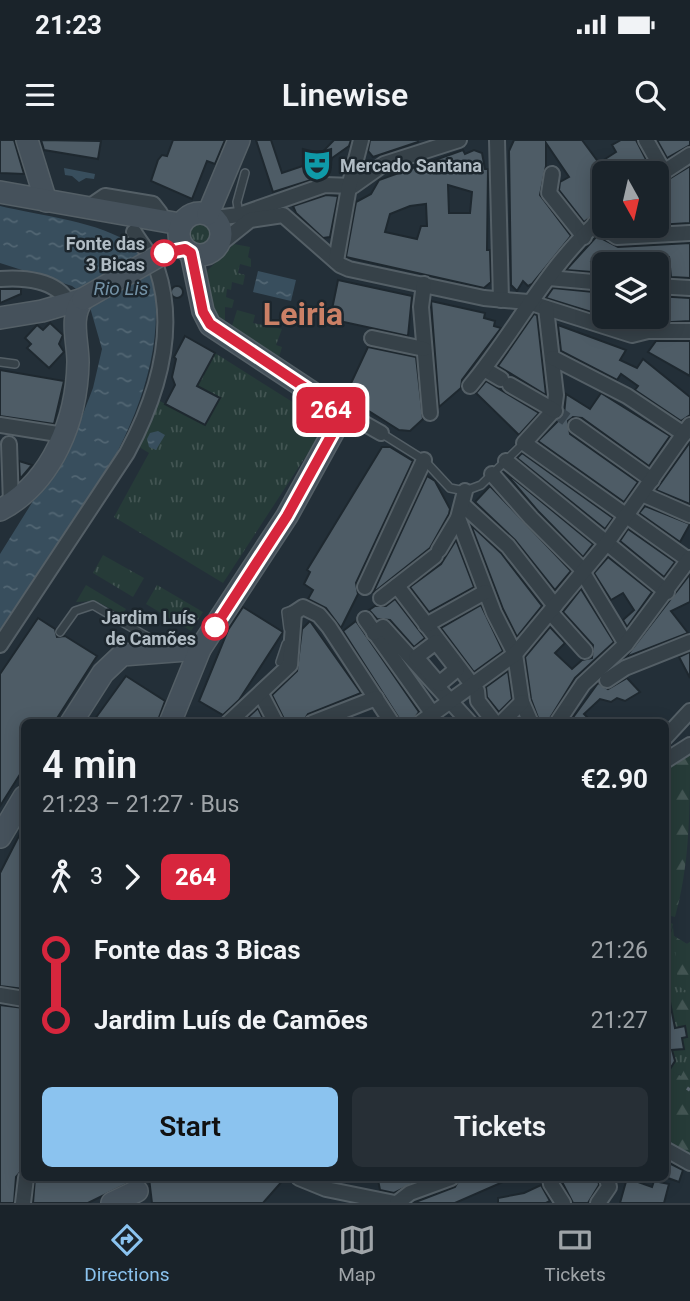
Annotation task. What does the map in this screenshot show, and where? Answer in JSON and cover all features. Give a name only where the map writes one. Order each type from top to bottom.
[{"type":"main road","points":[[27,140],[46,201]]},
{"type":"main road","points":[[0,318],[42,311],[76,301],[221,237],[212,216],[239,140]]},
{"type":"main road","points":[[0,192],[180,224]]},
{"type":"main road","points":[[178,706],[200,649],[242,587],[332,439],[336,427],[328,408],[215,330],[203,312],[192,251],[178,237],[180,224],[195,212],[212,216]]},
{"type":"main road","points":[[5,507],[39,478],[64,435],[76,390],[76,301]]},
{"type":"main road","points":[[42,311],[62,316],[74,325]]},
{"type":"main road","points":[[74,719],[115,660],[131,653],[200,649]]},
{"type":"main road","points":[[165,652],[178,706]]},
{"type":"main road","points":[[0,837],[21,802]]},
{"type":"main road","points":[[112,1203],[137,1190]]},
{"type":"street","points":[[336,261],[348,187],[361,140]]},
{"type":"street","points":[[212,216],[239,215],[325,185],[357,185],[384,164],[459,140]]},
{"type":"street","points":[[497,140],[501,300]]},
{"type":"street","points":[[646,140],[654,161]]},
{"type":"street","points":[[669,169],[690,155]]},
{"type":"street","points":[[552,174],[549,193],[583,237]]},
{"type":"street","points":[[89,208],[101,197],[111,196],[153,204],[160,213]]},
{"type":"street","points":[[283,215],[284,200]]},
{"type":"street","points":[[192,251],[250,220],[283,215],[349,269],[501,300],[527,302],[632,335],[648,331],[690,331]]},
{"type":"street","points":[[470,386],[527,302],[592,228]]},
{"type":"street","points":[[0,646],[127,453],[142,426],[150,402],[164,351],[166,311],[156,267],[134,232]]},
{"type":"street","points":[[669,234],[690,233]]},
{"type":"street","points":[[549,278],[592,282]]},
{"type":"street","points":[[0,279],[30,280],[52,287],[76,301]]},
{"type":"street","points":[[424,284],[421,307],[430,413]]},
{"type":"street","points":[[669,287],[690,288]]},
{"type":"street","points":[[546,308],[556,388],[554,411],[524,443],[690,560],[626,643],[583,684],[560,719]]},
{"type":"street","points":[[372,338],[425,349]]},
{"type":"street","points":[[365,619],[426,718],[515,654],[606,544],[687,430],[553,358]]},
{"type":"street","points":[[484,369],[554,411]]},
{"type":"street","points":[[328,408],[351,416],[381,433]]},
{"type":"street","points":[[0,425],[64,435]]},
{"type":"street","points":[[576,426],[652,480]]},
{"type":"street","points":[[5,507],[9,444]]},
{"type":"street","points":[[365,587],[424,460]]},
{"type":"street","points":[[506,461],[667,592]]},
{"type":"street","points":[[492,474],[531,519],[584,572],[626,643]]},
{"type":"street","points":[[642,494],[690,515]]},
{"type":"street","points":[[381,598],[437,553],[462,505]]},
{"type":"street","points":[[462,505],[485,592],[515,654],[522,702],[529,719]]},
{"type":"street","points":[[462,505],[508,546],[585,651]]},
{"type":"street","points":[[397,586],[477,691],[478,701],[492,719]]},
{"type":"street","points":[[426,625],[485,592]]},
{"type":"street","points":[[233,719],[290,665],[296,609],[307,608],[319,615],[389,719]]},
{"type":"street","points":[[374,633],[383,627],[467,719]]},
{"type":"street","points":[[607,680],[656,654],[690,642]]},
{"type":"street","points":[[261,694],[274,719]]},
{"type":"street","points":[[322,719],[376,698]]},
{"type":"street","points":[[505,719],[522,702]]},
{"type":"street","points":[[669,734],[690,711]]},
{"type":"street","points":[[669,758],[690,745]]},
{"type":"street","points":[[0,995],[21,998]]},
{"type":"street","points":[[669,1152],[690,1163]]},
{"type":"street","points":[[23,1203],[26,1181]]},
{"type":"street","points":[[306,1181],[326,1189],[396,1203],[410,1194],[443,1181]]},
{"type":"street","points":[[550,1181],[563,1203]]},
{"type":"street","points":[[598,1203],[609,1187],[608,1181]]},
{"type":"lane","points":[[239,215],[237,202],[245,173]]},
{"type":"lane","points":[[0,362],[15,364]]},
{"type":"lane","points":[[381,433],[424,460],[462,505],[524,443]]},
{"type":"lane","points":[[60,632],[75,611],[93,605],[165,652]]},
{"type":"lane","points":[[281,662],[288,627],[286,612],[296,609]]},
{"type":"green space","points":[[200,223],[209,226],[212,235],[209,244],[200,247],[191,244],[188,235],[191,226]]},
{"type":"green space","points":[[234,244],[250,247],[248,257],[251,259],[251,267],[240,264],[238,273],[245,275],[243,285],[232,282],[231,290],[227,289],[226,297],[234,300],[232,308],[225,307],[225,325],[215,321],[203,285],[206,272]]},
{"type":"green space","points":[[237,310],[255,315],[253,323],[282,329],[276,345],[282,347],[279,357],[232,326]]},
{"type":"green space","name":"Jardim Luís de Camões","points":[[215,353],[310,413],[300,428],[317,439],[223,583],[114,517],[149,453],[136,445],[158,400],[205,425],[220,398],[191,382],[206,370]]},
{"type":"green space","points":[[103,555],[144,578],[133,597],[93,573]]},
{"type":"green space","points":[[86,585],[126,609],[122,615],[96,601],[76,602]]},
{"type":"green space","points":[[157,585],[203,612],[191,631],[146,604]]},
{"type":"green space","points":[[690,752],[684,877],[675,917],[671,916],[669,922],[669,765]]},
{"type":"green space","points":[[669,922],[673,924],[669,939]]},
{"type":"green space","points":[[673,927],[674,936],[687,944],[690,942],[690,1080],[669,1070],[674,1061],[669,1030],[669,940]]},
{"type":"green space","points":[[674,936],[687,944],[690,942],[690,993],[678,986]]},
{"type":"green space","points":[[676,994],[690,1002],[690,1033],[678,1028],[675,1006],[669,1007],[669,995]]},
{"type":"green space","points":[[669,1069],[681,1076],[684,1070],[690,1069],[690,1156],[669,1143]]},
{"type":"water","name":"Fonte das 3 Bicas","points":[[64,168],[95,174],[94,179],[86,178],[79,182],[72,176],[65,175]]},
{"type":"water","name":"Rio Lis","points":[[0,206],[104,230],[132,245],[145,260],[152,276],[156,312],[152,356],[140,398],[123,441],[77,522],[0,634],[0,554],[76,432],[93,388],[102,349],[87,297],[72,286],[0,263]]},
{"type":"water","points":[[258,271],[296,280],[291,301],[253,292]]},
{"type":"water","points":[[158,431],[165,435],[156,450],[149,447],[147,439],[150,433]]},
{"type":"building","points":[[0,140],[14,140],[24,174],[0,173]]},
{"type":"building","points":[[41,140],[101,141],[98,159],[44,150]]},
{"type":"building","points":[[173,140],[225,140],[215,164],[207,161],[192,199],[151,181],[158,160],[162,155],[167,156]]},
{"type":"building","name":"Mercado Santana","points":[[256,140],[271,140],[282,173],[312,163],[334,140],[351,140],[349,146],[332,158],[327,175],[273,192]]},
{"type":"building","points":[[370,140],[418,142],[373,157],[368,151]]},
{"type":"building","points":[[514,140],[582,140],[598,161],[592,161],[592,216],[584,222],[559,190],[560,182],[569,177],[546,143],[546,166],[540,195],[571,236],[532,284],[528,286],[523,281],[517,291],[511,285],[509,151]]},
{"type":"building","points":[[621,140],[636,140],[647,161],[602,161],[616,152],[612,145]]},
{"type":"building","points":[[657,140],[690,140],[690,145],[667,158]]},
{"type":"building","points":[[463,150],[465,154],[474,150],[482,153],[485,169],[488,169],[487,250],[490,250],[491,282],[484,288],[346,257],[356,202],[371,194],[379,180]],"holes":[[[448,185],[472,192],[470,213],[449,213]],[[426,204],[427,226],[421,226],[417,239],[385,232],[390,214],[410,206]]]},
{"type":"building","points":[[690,166],[690,223],[669,224],[669,179]]},
{"type":"building","points":[[326,195],[338,196],[330,237],[323,238],[296,213],[293,206]]},
{"type":"building","points":[[595,238],[618,247],[690,243],[690,278],[671,277],[669,252],[592,252],[592,272],[566,270]]},
{"type":"building","points":[[338,280],[412,296],[408,336],[330,319]]},
{"type":"building","points":[[177,286],[183,292],[177,298],[171,292]]},
{"type":"building","points":[[553,288],[592,292],[592,312],[546,298]]},
{"type":"building","points":[[0,289],[21,289],[21,294],[0,303]]},
{"type":"building","points":[[669,297],[690,298],[690,321],[669,322]]},
{"type":"building","points":[[431,301],[485,313],[484,318],[495,321],[494,326],[501,328],[462,380],[461,388],[439,407]]},
{"type":"building","points":[[534,314],[537,315],[546,395],[498,366]]},
{"type":"building","points":[[50,323],[63,335],[59,344],[64,352],[49,368],[27,348],[31,344],[25,338],[37,325],[43,330]]},
{"type":"building","points":[[558,325],[626,350],[620,360],[637,368],[643,359],[690,397],[690,415],[681,421],[635,390],[638,386],[621,374],[617,380],[561,351]]},
{"type":"building","points":[[185,336],[215,353],[197,386],[220,398],[205,425],[165,404],[175,385],[172,377],[176,359],[174,357]]},
{"type":"building","points":[[656,341],[690,341],[690,376],[648,352]]},
{"type":"building","points":[[368,347],[416,357],[423,419],[410,431],[399,430],[345,396]]},
{"type":"building","points":[[0,370],[64,381],[54,424],[0,416]]},
{"type":"building","points":[[486,381],[539,413],[519,435],[476,393]]},
{"type":"building","points":[[601,393],[670,436],[649,466],[582,418],[573,417],[568,421],[570,434],[638,482],[624,502],[538,441],[564,415],[566,394],[590,409]]},
{"type":"building","points":[[690,442],[690,504],[656,490]]},
{"type":"building","points":[[382,447],[390,447],[413,461],[356,583],[358,594],[341,628],[326,608],[308,599],[313,590],[304,584],[310,572],[307,570]]},
{"type":"building","points":[[522,453],[613,518],[605,529],[517,458]]},
{"type":"building","points":[[19,461],[32,465],[20,479]]},
{"type":"building","points":[[504,471],[593,544],[583,557],[538,511]]},
{"type":"building","points":[[427,476],[435,481],[450,509],[449,514],[430,548],[373,593]]},
{"type":"building","points":[[490,486],[571,571],[555,590],[515,540],[475,502]]},
{"type":"building","points":[[645,506],[690,524],[680,542],[639,513]]},
{"type":"building","points":[[471,525],[501,553],[542,606],[517,637],[503,609]]},
{"type":"building","points":[[628,529],[675,562],[664,577],[620,541]]},
{"type":"building","points":[[456,540],[474,587],[429,612],[410,587],[441,564]]},
{"type":"building","points":[[608,557],[652,592],[627,627],[623,620],[634,610],[623,593],[611,600],[594,573]]},
{"type":"building","points":[[690,574],[690,602],[671,611],[688,633],[626,657]]},
{"type":"building","points":[[581,589],[614,642],[575,678],[549,719],[538,719],[531,699],[525,657],[550,627],[565,643],[555,653],[572,669],[582,660],[592,658],[593,645],[563,612]]},
{"type":"building","points":[[395,599],[425,638],[414,647],[390,620],[377,619],[369,610],[375,606],[386,606]]},
{"type":"building","points":[[481,605],[503,651],[474,672],[441,628]]},
{"type":"building","points":[[243,607],[283,632],[239,700],[223,715],[199,701],[228,630]]},
{"type":"building","points":[[38,618],[55,629],[57,637],[65,636],[97,656],[57,719],[21,719],[21,773],[0,806],[0,674]]},
{"type":"building","points":[[310,621],[361,693],[308,714],[305,719],[284,719],[272,695],[297,671],[302,629]]},
{"type":"building","points":[[356,621],[419,712],[414,719],[399,719],[343,631]]},
{"type":"building","points":[[690,652],[690,678],[679,657]]},
{"type":"building","points":[[508,671],[512,699],[499,712],[487,697],[486,687]]},
{"type":"building","points":[[126,676],[165,701],[158,719],[95,719]]},
{"type":"building","points":[[627,678],[640,692],[625,701],[617,698],[611,702],[600,699],[584,714],[589,719],[572,719],[598,683],[608,689]]},
{"type":"building","points":[[258,708],[263,719],[246,719]]},
{"type":"building","points":[[21,832],[21,989],[0,986],[0,873]]},
{"type":"building","points":[[669,1002],[675,1028],[685,1026],[687,1037],[682,1038],[684,1049],[672,1050],[675,1061],[669,1071]]},
{"type":"building","points":[[0,1005],[21,1008],[21,1171],[16,1177],[14,1203],[0,1203]]},
{"type":"building","points":[[669,1163],[683,1170],[679,1182],[669,1178]]},
{"type":"building","points":[[35,1181],[133,1181],[88,1203],[33,1203]]},
{"type":"building","points":[[149,1181],[282,1181],[263,1203],[152,1203]]},
{"type":"building","points":[[378,1181],[418,1181],[394,1193],[380,1190]]},
{"type":"building","points":[[458,1181],[505,1181],[455,1203],[413,1203],[455,1187]]},
{"type":"building","points":[[562,1181],[598,1181],[599,1185],[588,1203],[573,1203]]},
{"type":"building","points":[[626,1181],[652,1187],[654,1181],[669,1184],[664,1203],[620,1203]]},
{"type":"building","points":[[541,1185],[550,1201],[546,1203],[498,1203],[498,1198],[524,1193]]},
{"type":"tunnel","points":[[555,411],[576,426]]},
{"type":"bus line","name":"264","points":[[164,253],[185,249],[191,253],[203,312],[210,324],[215,330],[322,399],[331,410],[336,427],[332,439],[287,516],[215,627]]},
{"type":"place","name":"Mercado Santana","points":[[317,165]]},
{"type":"place","name":"Fonte das 3 Bicas","points":[[164,253]]},
{"type":"place","name":"Jardim Luís de Camões","points":[[215,627]]},
{"type":"district","name":"Leiria","points":[[303,314]]}]
